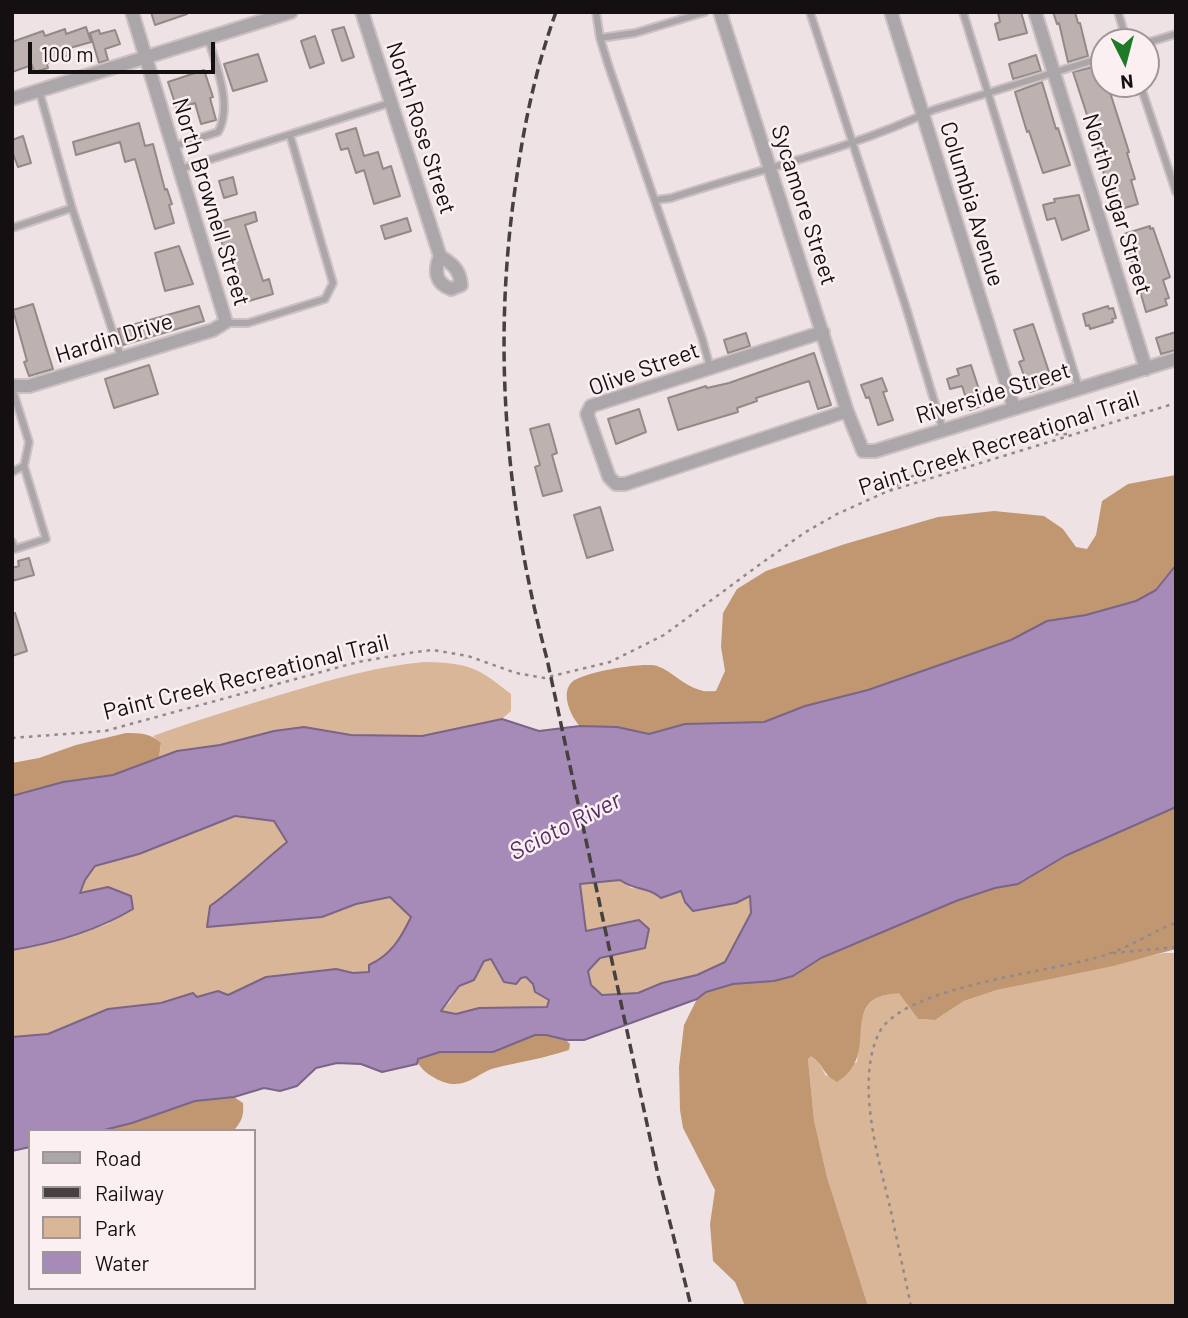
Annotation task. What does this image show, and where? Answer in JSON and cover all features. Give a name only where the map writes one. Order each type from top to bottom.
[{"type":"street","name":"North Brownell Street","points":[[132,12],[226,323]]},
{"type":"street","points":[[12,99],[291,12]]},
{"type":"street","name":"North Rose Street","points":[[362,12],[440,256]]},
{"type":"street","name":"Sycamore Street","points":[[720,12],[847,411]]},
{"type":"street","name":"Columbia Avenue","points":[[891,12],[1014,408]]},
{"type":"street","name":"North Sugar Street","points":[[1035,12],[1146,369]]},
{"type":"street","name":"Hardin Drive","points":[[12,387],[29,386],[213,330],[226,323]]},
{"type":"street","name":"Olive Street","points":[[823,332],[591,405],[587,410],[609,478],[616,484],[625,484],[847,411]]},
{"type":"street","name":"Riverside Street","points":[[847,411],[860,446],[863,451],[869,452],[1176,359]]},
{"type":"lane","points":[[596,12],[600,38],[710,367]]},
{"type":"lane","points":[[600,38],[635,33],[705,12]]},
{"type":"lane","points":[[810,12],[943,430]]},
{"type":"lane","points":[[963,12],[1079,389]]},
{"type":"lane","points":[[172,147],[218,132],[222,126],[223,99],[208,36]]},
{"type":"lane","points":[[656,200],[671,198],[853,142],[987,92],[1090,61]]},
{"type":"lane","points":[[39,90],[72,208],[121,356]]},
{"type":"lane","points":[[1145,98],[1176,192]]},
{"type":"lane","points":[[180,169],[390,103]]},
{"type":"lane","points":[[226,323],[248,323],[325,299],[333,283],[290,135]]},
{"type":"lane","points":[[12,228],[72,208]]},
{"type":"lane","points":[[12,387],[29,442],[24,466],[46,539],[15,549],[12,542]]},
{"type":"lane","points":[[12,472],[24,466]]},
{"type":"path","name":"Paint Creek Recreational Trail","points":[[12,738],[105,731],[358,662],[415,652],[433,650],[468,656],[516,673],[544,678],[610,662],[664,635],[804,533],[837,514],[886,492],[1176,402]]},
{"type":"path","points":[[886,492],[943,458],[976,443],[1034,435],[1075,434]]},
{"type":"path","points":[[911,1306],[870,1120],[870,1067],[878,1033],[901,1010],[968,985],[1075,964],[1110,954],[1176,923]]},
{"type":"path","points":[[1110,954],[1176,947]]},
{"type":"green space","points":[[425,662],[463,665],[480,672],[511,694],[511,711],[502,719],[422,736],[351,735],[304,727],[177,751],[159,757],[161,744],[153,736],[326,682]]},
{"type":"green space","points":[[235,816],[274,821],[288,842],[210,906],[207,927],[322,917],[356,904],[391,897],[411,917],[389,951],[369,965],[370,972],[353,973],[336,969],[266,977],[228,995],[218,991],[197,997],[193,993],[161,1003],[108,1009],[48,1034],[12,1037],[12,950],[73,936],[110,923],[80,893],[95,866],[139,854]]},
{"type":"green space","points":[[620,880],[631,888],[681,891],[685,902],[736,903],[751,895],[751,913],[725,962],[697,975],[662,983],[638,993],[602,995],[591,985],[588,971],[599,958],[645,948],[639,920],[586,931],[580,884]]},
{"type":"green space","points":[[1164,953],[1176,953],[1176,1306],[868,1306],[827,1177],[814,1120],[808,1059],[811,1055],[817,1059],[826,1076],[857,1062],[864,1013],[872,1001],[881,996],[899,992],[918,1019],[935,1020],[964,1001],[997,990]]},
{"type":"green space","points":[[491,959],[504,982],[525,977],[533,984],[535,992],[549,1000],[547,1007],[479,1008],[456,1014],[441,1011],[459,986],[474,980],[484,960]]},
{"type":"shaded area","points":[[1176,475],[1176,565],[1156,590],[1136,601],[1086,615],[1047,621],[1011,640],[868,690],[805,706],[764,722],[685,724],[649,734],[617,727],[580,726],[570,711],[567,692],[572,682],[600,671],[627,667],[657,666],[694,688],[716,691],[725,671],[721,647],[723,613],[737,589],[766,571],[938,517],[994,511],[1044,516],[1063,529],[1076,547],[1087,549],[1096,535],[1102,501],[1128,484]]},
{"type":"shaded area","points":[[126,733],[153,737],[161,743],[159,757],[113,775],[63,782],[12,796],[12,763]]},
{"type":"shaded area","points":[[1176,807],[1176,949],[1113,966],[997,990],[964,1001],[935,1020],[918,1019],[899,993],[882,996],[873,1000],[866,1008],[859,1051],[848,1073],[837,1082],[815,1059],[811,1056],[808,1059],[814,1120],[827,1177],[868,1306],[745,1306],[735,1282],[713,1261],[710,1224],[715,1190],[683,1128],[680,1110],[679,1067],[684,1025],[697,999],[706,992],[733,984],[774,981],[793,976],[821,958],[956,900],[1019,884],[1065,856]]},
{"type":"shaded area","points":[[535,1035],[563,1039],[570,1044],[569,1050],[495,1068],[466,1082],[455,1084],[432,1076],[418,1064],[417,1059],[440,1052],[493,1052]]},
{"type":"shaded area","points":[[234,1097],[243,1103],[240,1121],[234,1129],[108,1129],[132,1123],[195,1101]]},
{"type":"water","name":"Scioto River","points":[[1176,565],[1176,807],[1065,856],[1018,884],[995,888],[956,901],[821,958],[793,976],[774,981],[733,984],[706,992],[697,999],[584,1040],[535,1035],[493,1052],[440,1052],[418,1059],[417,1064],[382,1072],[361,1064],[337,1063],[316,1068],[297,1086],[280,1091],[264,1088],[234,1097],[195,1101],[108,1129],[28,1129],[28,1147],[12,1151],[12,1037],[48,1034],[108,1009],[161,1003],[193,993],[197,997],[218,991],[228,995],[266,977],[336,969],[353,973],[369,972],[369,965],[394,945],[411,917],[390,897],[356,904],[322,917],[207,927],[210,906],[287,842],[274,821],[235,816],[139,854],[95,866],[80,893],[108,887],[131,896],[133,909],[105,924],[75,935],[12,950],[12,796],[63,782],[113,775],[177,751],[304,727],[351,735],[422,736],[502,719],[539,731],[580,726],[617,727],[649,734],[685,724],[764,722],[805,706],[868,690],[1011,640],[1047,621],[1086,615],[1136,601],[1156,590]],"holes":[[[620,880],[650,891],[661,898],[681,891],[685,902],[693,911],[736,903],[750,896],[751,913],[725,962],[697,975],[662,983],[638,993],[602,995],[591,985],[588,971],[600,958],[645,948],[649,929],[639,920],[586,931],[580,884]],[[491,959],[504,982],[516,984],[526,977],[533,984],[535,992],[549,1000],[547,1007],[479,1008],[456,1014],[441,1011],[459,986],[474,980],[484,961]]]},
{"type":"building","points":[[151,12],[187,12],[187,14],[155,25]]},
{"type":"building","points":[[998,12],[1021,12],[1027,33],[999,40],[995,24],[1000,22]]},
{"type":"building","points":[[1053,12],[1075,12],[1088,56],[1068,62],[1059,23],[1057,24]]},
{"type":"building","points":[[86,27],[91,42],[70,48],[72,54],[51,61],[47,64],[48,68],[34,72],[32,65],[12,72],[12,42],[43,31],[45,36],[65,29],[66,34]]},
{"type":"building","points":[[344,27],[354,57],[342,61],[332,30]]},
{"type":"building","points":[[99,30],[100,34],[115,30],[120,44],[105,49],[108,60],[99,63],[90,33]]},
{"type":"building","points":[[315,36],[324,63],[310,68],[301,41]]},
{"type":"building","points":[[258,54],[267,81],[233,91],[224,64]]},
{"type":"building","points":[[1036,55],[1041,71],[1013,79],[1009,64]]},
{"type":"building","points":[[1090,68],[1090,98],[1112,98],[1129,152],[1127,153],[1135,179],[1131,180],[1138,204],[1118,210],[1110,186],[1108,187],[1073,72]]},
{"type":"building","points":[[204,70],[213,97],[210,98],[216,120],[201,124],[195,103],[177,109],[168,82]]},
{"type":"building","points":[[1042,82],[1070,165],[1043,173],[1015,92]]},
{"type":"building","points":[[139,123],[145,146],[153,144],[165,190],[167,189],[172,204],[169,205],[174,223],[155,229],[135,159],[125,162],[120,142],[76,155],[73,142]]},
{"type":"building","points":[[356,128],[364,156],[378,152],[383,169],[391,166],[400,196],[374,204],[364,170],[356,173],[348,148],[341,150],[336,134]]},
{"type":"building","points":[[23,136],[31,163],[18,167],[12,151],[12,140]]},
{"type":"building","points":[[233,177],[237,194],[224,198],[219,181]]},
{"type":"building","points":[[1079,195],[1089,230],[1062,240],[1055,218],[1047,220],[1043,205],[1055,202],[1054,199]]},
{"type":"building","points":[[255,212],[257,221],[245,225],[263,281],[269,279],[273,294],[242,303],[228,249],[224,250],[216,223]]},
{"type":"building","points":[[407,218],[411,231],[385,239],[381,226]]},
{"type":"building","points":[[1150,226],[1170,277],[1163,280],[1169,298],[1165,299],[1167,305],[1146,312],[1124,234]]},
{"type":"building","points":[[179,246],[193,284],[165,291],[155,253]]},
{"type":"building","points":[[33,304],[53,369],[29,376],[13,310]]},
{"type":"building","points":[[199,306],[204,321],[123,345],[118,329]]},
{"type":"building","points":[[1108,306],[1109,309],[1113,308],[1116,318],[1112,319],[1113,322],[1090,329],[1089,325],[1086,326],[1083,314]]},
{"type":"building","points":[[1033,324],[1053,384],[1030,392],[1019,362],[1024,360],[1014,330]]},
{"type":"building","points":[[1176,332],[1176,350],[1161,354],[1156,338]]},
{"type":"building","points":[[746,333],[750,346],[728,353],[724,340]]},
{"type":"building","points":[[814,353],[831,405],[818,409],[809,381],[756,398],[757,401],[737,408],[738,412],[678,430],[668,398],[706,386],[707,388],[729,383]]},
{"type":"building","points":[[149,365],[158,394],[114,408],[105,379]]},
{"type":"building","points":[[971,365],[984,405],[970,410],[962,386],[950,389],[947,379],[959,375],[957,369]]},
{"type":"building","points":[[882,378],[887,391],[883,392],[893,420],[878,425],[869,397],[866,398],[861,385]]},
{"type":"building","points":[[639,409],[646,432],[616,444],[608,419]]},
{"type":"building","points":[[549,424],[557,453],[552,455],[562,491],[543,496],[535,467],[540,465],[530,429]]},
{"type":"building","points":[[600,507],[613,550],[587,558],[574,515]]},
{"type":"building","points":[[29,558],[34,575],[12,581],[12,568],[19,566],[18,561]]},
{"type":"building","points":[[12,613],[15,613],[27,651],[12,656]]},
{"type":"railway","points":[[556,12],[542,54],[527,117],[509,242],[504,362],[512,482],[533,600],[658,1175],[691,1306]]}]
